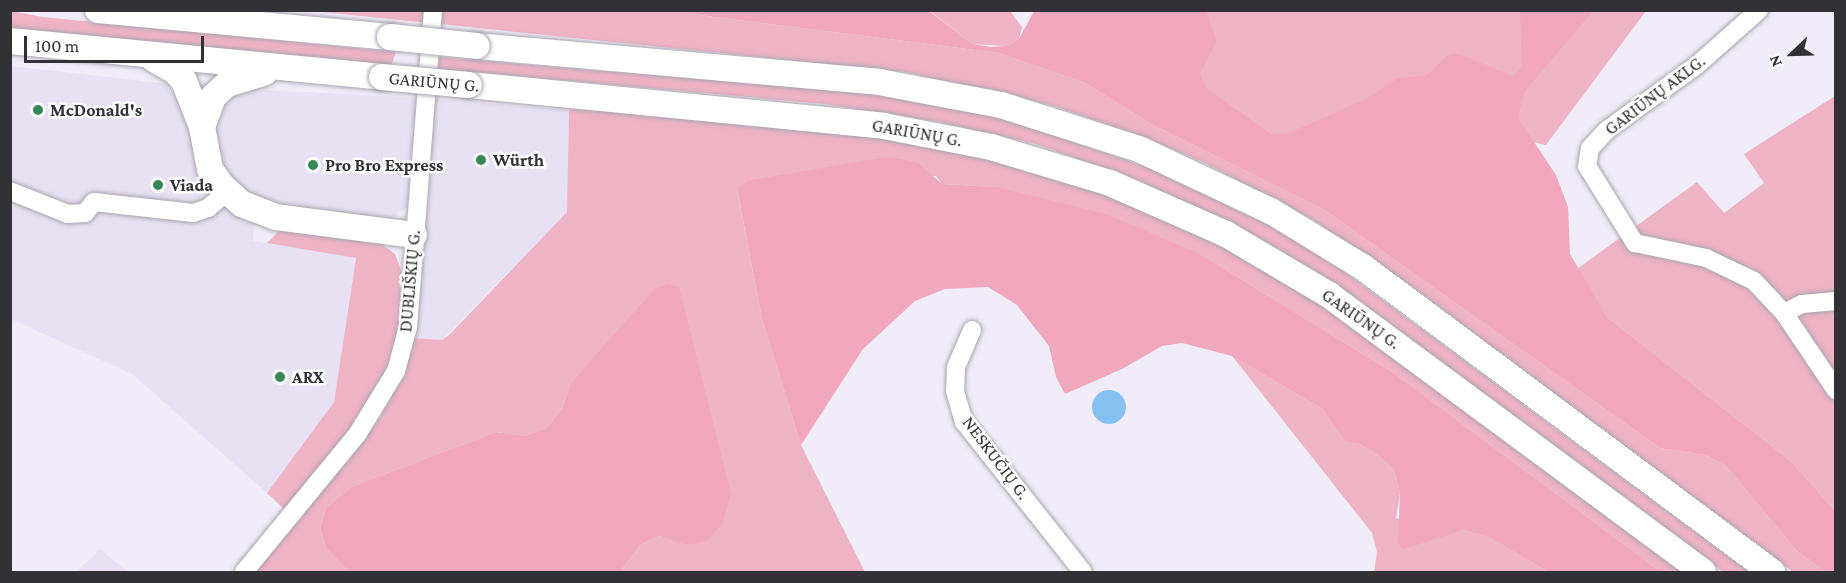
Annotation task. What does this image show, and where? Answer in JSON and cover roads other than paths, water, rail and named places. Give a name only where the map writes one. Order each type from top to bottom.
[{"type":"highway","points":[[98,10],[879,82],[1001,105],[1139,149],[1271,211],[1364,268],[1772,573]]},
{"type":"highway","points":[[151,15],[183,10]]},
{"type":"highway","points":[[230,10],[269,26]]},
{"type":"highway","name":"GARIŪNŲ G.","points":[[10,41],[150,57],[382,77],[884,126],[991,147],[1110,183],[1226,234],[1329,295],[1703,573]]},
{"type":"highway","points":[[150,57],[175,71],[184,81],[202,127],[210,169],[227,192],[242,204],[276,217],[414,235]]},
{"type":"highway","points":[[202,127],[213,97],[227,84],[282,69]]},
{"type":"street","name":"DUBLIŠKIŲ G.","points":[[244,573],[358,433],[396,371],[408,327],[433,10]]},
{"type":"street","name":"GARIŪNŲ AKLG.","points":[[1759,10],[1697,65],[1607,130],[1590,148],[1586,160],[1626,234],[1635,243],[1697,256],[1732,268],[1754,281],[1784,313],[1836,390]]},
{"type":"street","points":[[10,191],[68,214],[85,213],[94,202],[193,213],[208,208],[227,192]]},
{"type":"street","points":[[1784,313],[1802,304],[1836,301]]},
{"type":"street","name":"NESKUČIŲ G.","points":[[972,330],[956,367],[955,391],[964,422],[1083,573]]},
{"type":"water","points":[[1109,390],[1121,395],[1126,407],[1121,419],[1109,424],[1097,419],[1092,407],[1097,395]]},
{"type":"place","name":"McDonald's","points":[[38,110]]},
{"type":"place","name":"Würth","points":[[481,160]]},
{"type":"place","name":"Pro Bro Express","points":[[313,165]]},
{"type":"place","name":"Viada","points":[[158,185]]},
{"type":"place","name":"ARX","points":[[280,377]]}]
